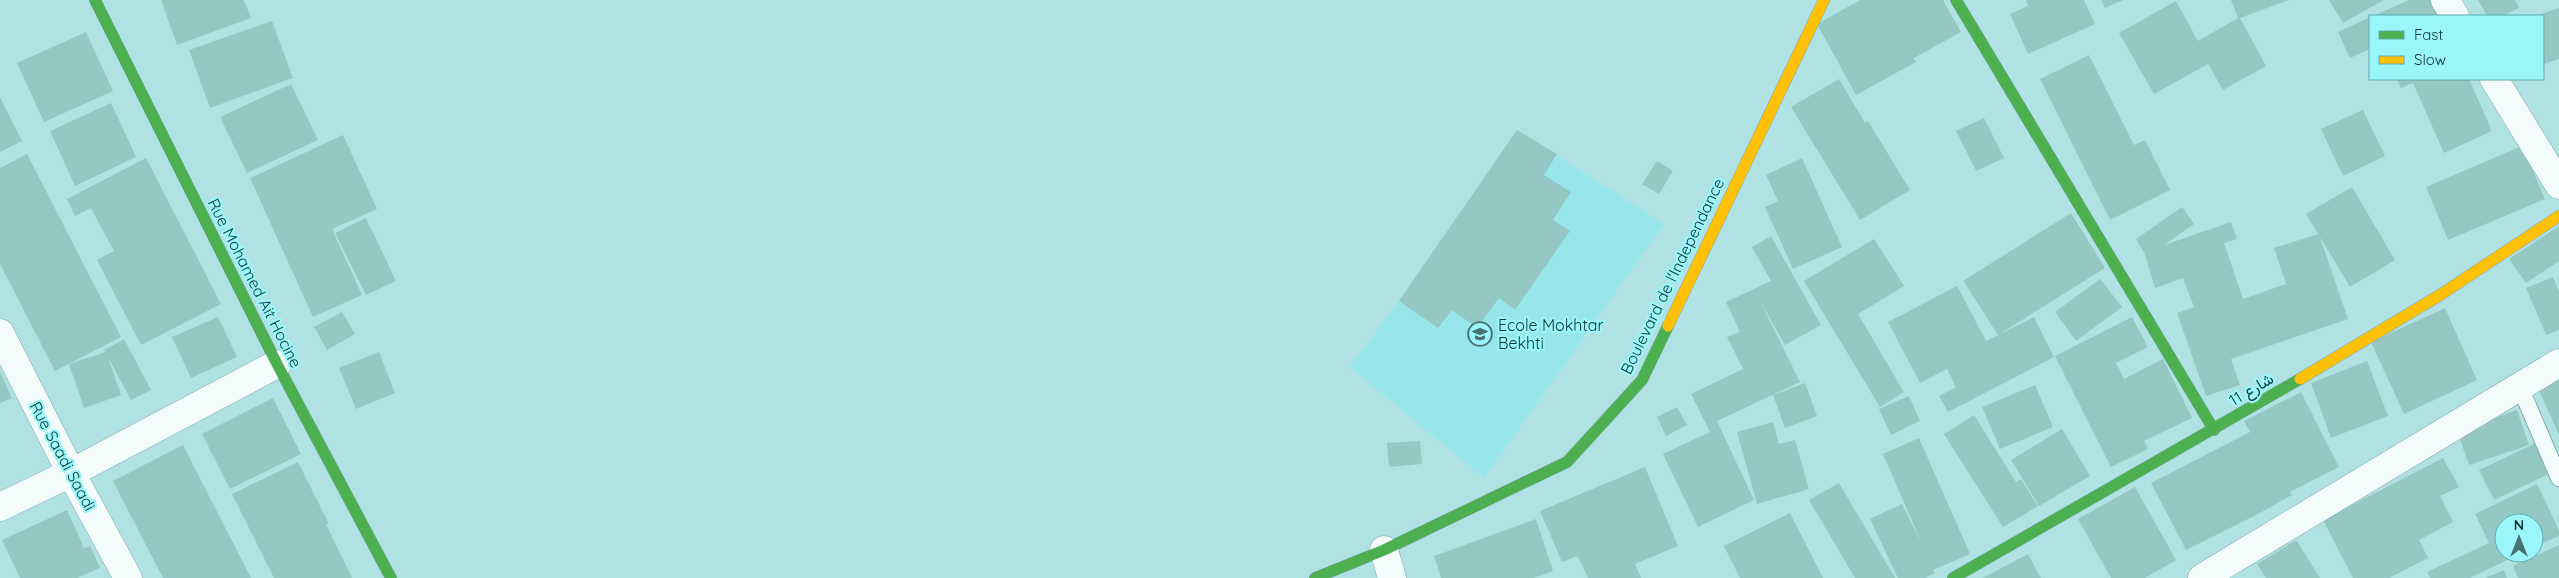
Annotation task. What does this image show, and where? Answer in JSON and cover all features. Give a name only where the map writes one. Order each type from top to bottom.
[{"type":"street","name":"Rue Mohamed Ait Hocine","points":[[95,0],[277,364],[391,578]]},
{"type":"street","name":"Boulevard de l'Independance","points":[[1316,578],[1384,550],[1567,462],[1642,380],[1824,0]]},
{"type":"street","points":[[1956,0],[2214,430]]},
{"type":"street","points":[[2445,0],[2454,15]]},
{"type":"street","points":[[2495,80],[2559,186]]},
{"type":"street","name":"شارع 11","points":[[1953,578],[2214,430],[2440,295],[2559,216]]},
{"type":"street","name":"Rue Saadi Saadi","points":[[0,333],[71,473],[128,578]]},
{"type":"street","points":[[2202,578],[2559,363]]},
{"type":"street","points":[[0,507],[71,473],[277,364]]},
{"type":"street","points":[[1384,550],[1392,578]]},
{"type":"lane","points":[[2520,386],[2559,478]]},
{"type":"shaded area","name":"Ecole Mokhtar Bekhti","points":[[1517,130],[1664,224],[1484,478],[1350,367],[1399,301]]},
{"type":"building","points":[[161,0],[244,0],[251,18],[177,45]]},
{"type":"building","points":[[1860,0],[1943,0],[1961,32],[1914,58],[1916,62],[1856,95],[1817,24]]},
{"type":"building","points":[[2026,0],[2084,0],[2095,24],[2028,54],[2010,14],[2028,6]]},
{"type":"building","points":[[2101,0],[2123,0],[2105,8]]},
{"type":"building","points":[[2231,0],[2289,0],[2240,18],[2266,66],[2223,90],[2208,64],[2154,94],[2119,33],[2176,1],[2198,41],[2238,18]]},
{"type":"building","points":[[2329,0],[2384,0],[2343,23]]},
{"type":"building","points":[[2409,0],[2434,0],[2441,15],[2375,15]]},
{"type":"building","points":[[2478,0],[2515,0],[2519,8],[2505,15],[2486,15]]},
{"type":"building","points":[[2559,8],[2559,59],[2544,64],[2544,15],[2538,15]]},
{"type":"building","points":[[2369,17],[2369,49],[2350,58],[2338,32]]},
{"type":"building","points":[[272,21],[293,78],[210,108],[189,50]]},
{"type":"building","points":[[86,32],[113,91],[44,122],[17,63]]},
{"type":"building","points":[[2089,55],[2134,145],[2145,140],[2170,190],[2110,220],[2040,79]]},
{"type":"building","points":[[1839,79],[1865,123],[1868,121],[1910,190],[1860,220],[1791,107]]},
{"type":"building","points":[[2397,80],[2469,80],[2492,131],[2444,153],[2413,83],[2401,88]]},
{"type":"building","points":[[291,84],[318,140],[247,173],[220,117]]},
{"type":"building","points":[[0,97],[22,141],[0,152]]},
{"type":"building","points":[[111,103],[136,157],[75,186],[50,131]]},
{"type":"building","points":[[2363,110],[2385,156],[2343,176],[2321,129]]},
{"type":"building","points":[[1984,118],[2004,158],[1976,171],[1956,131]]},
{"type":"building","points":[[1517,130],[1557,154],[1544,175],[1571,192],[1553,220],[1570,231],[1515,310],[1499,298],[1477,328],[1452,310],[1438,328],[1399,301]]},
{"type":"building","points":[[343,135],[377,209],[332,229],[362,295],[313,317],[250,178]]},
{"type":"building","points":[[2522,146],[2545,199],[2448,240],[2426,187]]},
{"type":"building","points":[[27,154],[121,337],[55,371],[0,264],[0,168]]},
{"type":"building","points":[[146,158],[221,304],[141,345],[97,260],[114,251],[91,208],[75,216],[67,199]]},
{"type":"building","points":[[1802,158],[1842,247],[1793,269],[1765,207],[1778,201],[1766,175]]},
{"type":"building","points":[[1657,161],[1673,171],[1659,194],[1642,184]]},
{"type":"building","points":[[2352,187],[2395,260],[2350,287],[2320,237],[2348,319],[2231,359],[2240,385],[2206,396],[2177,313],[2194,307],[2183,278],[2155,288],[2144,252],[2136,239],[2182,207],[2194,224],[2164,245],[2231,222],[2237,239],[2224,243],[2243,299],[2286,284],[2274,248],[2318,234],[2306,214]]},
{"type":"building","points":[[2071,213],[2105,268],[1998,335],[1963,281]]},
{"type":"building","points":[[366,218],[396,281],[366,295],[335,233]]},
{"type":"building","points":[[2559,226],[2559,261],[2526,283],[2509,259]]},
{"type":"building","points":[[1771,236],[1821,325],[1785,345],[1759,299],[1800,382],[1717,421],[1754,500],[1698,527],[1663,454],[1710,432],[1691,394],[1743,369],[1727,337],[1740,332],[1726,302],[1771,281],[1752,247]]},
{"type":"building","points":[[1874,239],[1904,286],[1858,314],[1904,392],[1880,407],[1804,281]]},
{"type":"building","points":[[2553,277],[2559,292],[2559,330],[2546,335],[2526,288]]},
{"type":"building","points":[[2100,279],[2122,307],[2076,341],[2055,312]]},
{"type":"building","points":[[1957,286],[1986,341],[2034,317],[2054,357],[1948,412],[1939,396],[1956,387],[1947,369],[1920,383],[1888,322]]},
{"type":"building","points":[[2445,308],[2477,380],[2404,414],[2371,342]]},
{"type":"building","points":[[342,312],[355,334],[327,350],[314,327]]},
{"type":"building","points":[[218,317],[237,357],[191,378],[172,337]]},
{"type":"building","points":[[2132,317],[2148,347],[2116,363],[2124,379],[2163,359],[2192,418],[2144,441],[2148,449],[2111,467],[2055,356]]},
{"type":"building","points":[[124,339],[151,390],[131,400],[108,357],[121,395],[84,408],[69,364],[105,352],[104,350]]},
{"type":"building","points":[[379,352],[395,393],[356,409],[339,368]]},
{"type":"building","points":[[2367,361],[2388,416],[2331,438],[2311,383]]},
{"type":"building","points":[[0,372],[12,398],[0,403]]},
{"type":"building","points":[[2559,376],[2559,435],[2537,386]]},
{"type":"building","points":[[1805,383],[1817,416],[1785,428],[1773,395]]},
{"type":"building","points":[[2035,385],[2053,427],[2000,449],[1982,407]]},
{"type":"building","points":[[2301,392],[2339,467],[2290,492],[2292,495],[2258,514],[2186,550],[2151,483],[2250,432],[2244,421]]},
{"type":"building","points":[[1909,396],[1920,421],[1891,435],[1879,409]]},
{"type":"building","points":[[273,398],[301,454],[230,489],[202,434]]},
{"type":"building","points":[[1677,407],[1687,425],[1666,436],[1657,417]]},
{"type":"building","points":[[2517,410],[2529,445],[2469,465],[2457,431]]},
{"type":"building","points":[[1974,415],[2016,482],[2021,479],[2038,506],[2003,527],[1944,434]]},
{"type":"building","points":[[1773,422],[1779,444],[1795,440],[1809,489],[1757,504],[1737,432]]},
{"type":"building","points":[[2062,429],[2090,476],[2039,506],[2011,460]]},
{"type":"building","points":[[1919,438],[1970,554],[1933,570],[1935,573],[1925,578],[1898,578],[1870,519],[1902,504],[1922,544],[1883,454]]},
{"type":"building","points":[[1420,441],[1422,464],[1389,467],[1387,443]]},
{"type":"building","points":[[2536,443],[2551,473],[2494,500],[2479,470]]},
{"type":"building","points":[[183,445],[251,578],[163,578],[113,481]]},
{"type":"building","points":[[2443,458],[2459,487],[2440,496],[2453,522],[2419,540],[2428,558],[2389,578],[2353,578],[2323,520]]},
{"type":"building","points":[[298,462],[329,524],[326,524],[352,578],[274,578],[232,494]]},
{"type":"building","points":[[1645,467],[1678,546],[1635,564],[1641,578],[1588,578],[1578,556],[1562,562],[1540,511]]},
{"type":"building","points":[[1839,483],[1895,578],[1855,578],[1809,500]]},
{"type":"building","points":[[2537,484],[2559,530],[2559,536],[2544,543],[2544,513],[2494,513],[2494,563],[2501,563],[2470,578],[2430,578],[2427,572],[2489,543],[2475,514]]},
{"type":"building","points":[[2135,487],[2176,560],[2145,578],[2111,578],[2078,519]]},
{"type":"building","points":[[67,510],[84,548],[90,546],[100,568],[77,578],[20,578],[2,540]]},
{"type":"building","points":[[1790,513],[1823,578],[1740,578],[1724,546]]},
{"type":"building","points":[[1536,519],[1553,571],[1534,578],[1441,578],[1434,556]]},
{"type":"building","points":[[2296,540],[2320,578],[2266,578],[2257,564]]},
{"type":"building","points":[[2559,545],[2559,578],[2518,578],[2513,566],[2520,563],[2544,563],[2544,552]]},
{"type":"building","points":[[2028,554],[2041,578],[1983,578]]},
{"type":"building","points":[[2504,570],[2507,578],[2485,578]]},
{"type":"traffic: fast","points":[[95,0],[277,364],[391,578]]},
{"type":"traffic: fast","points":[[1956,0],[2214,430]]},
{"type":"traffic: fast","points":[[1315,578],[1384,550],[1567,462],[1642,380],[1668,326]]},
{"type":"traffic: fast","points":[[1953,578],[2300,379]]},
{"type":"traffic: slow","points":[[1668,326],[1824,0]]},
{"type":"traffic: slow","points":[[2300,379],[2440,295],[2559,216]]},
{"type":"place","name":"Ecole Mokhtar Bekhti","points":[[1480,334]]}]
